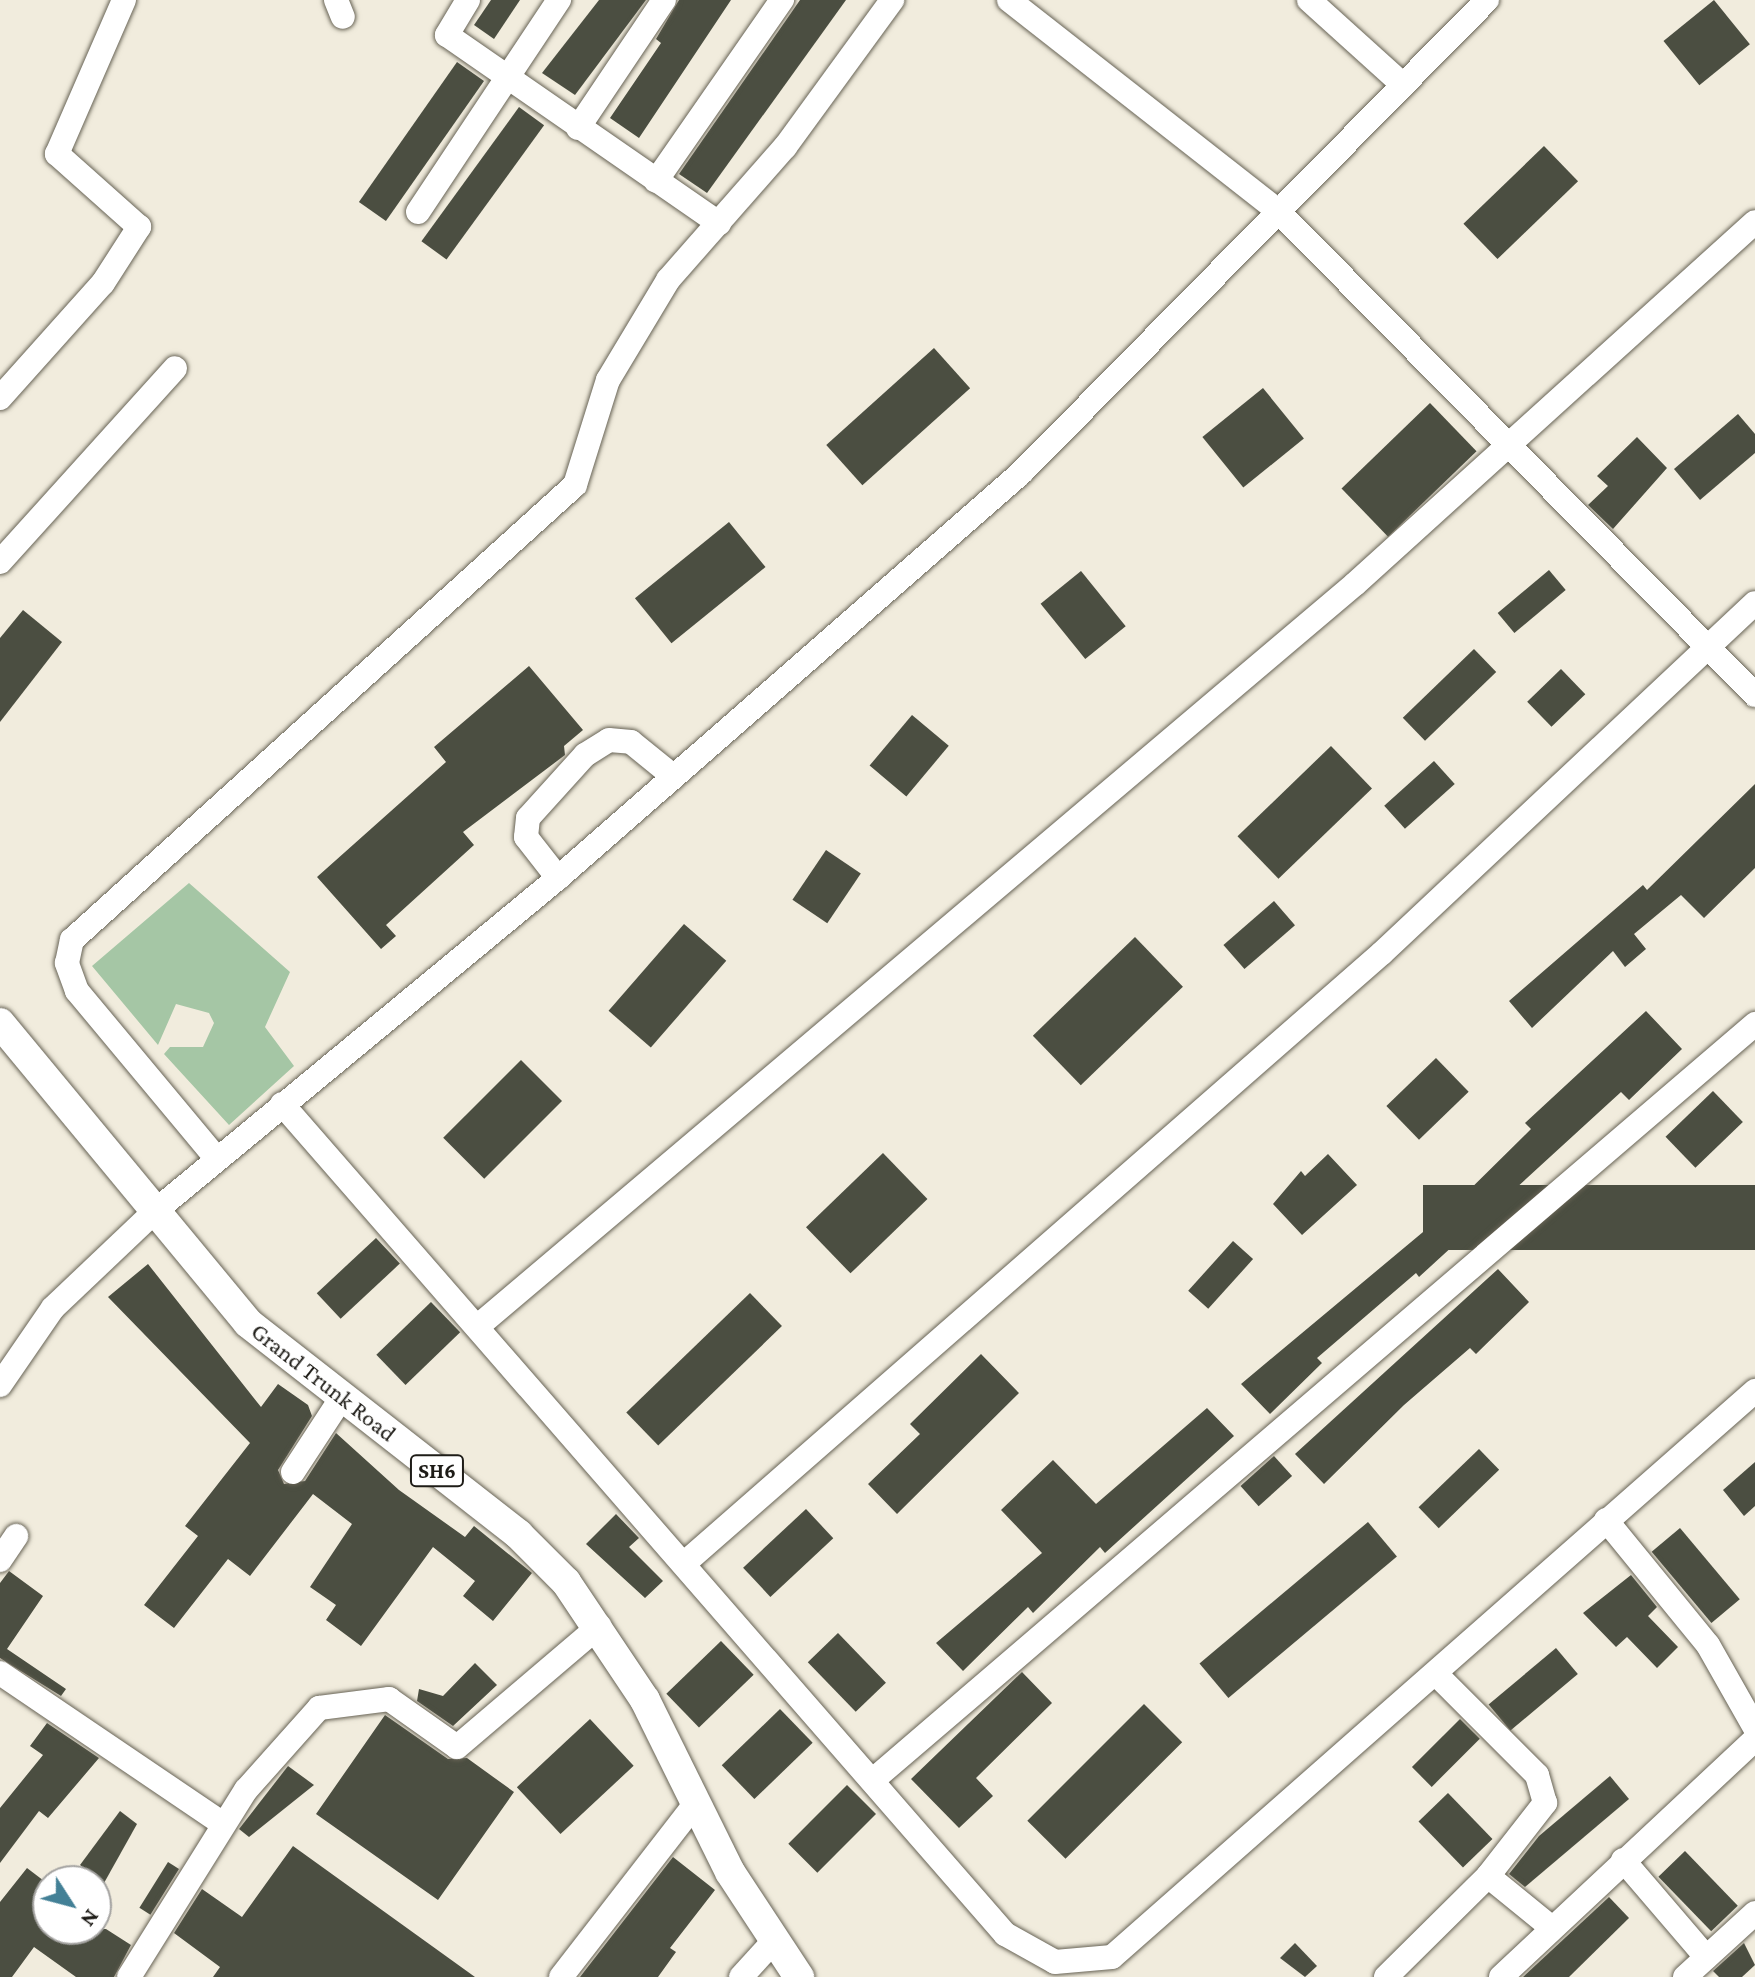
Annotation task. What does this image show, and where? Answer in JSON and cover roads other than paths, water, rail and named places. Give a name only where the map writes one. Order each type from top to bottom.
[{"type":"main road","name":"Grand Trunk Road","points":[[0,1023],[248,1323],[518,1534],[599,1626],[772,1943],[799,1977]]},
{"type":"street","points":[[0,398],[103,283],[139,227],[57,154],[124,0]]},
{"type":"street","points":[[468,0],[447,35],[719,223]]},
{"type":"street","points":[[418,212],[505,76],[559,0]]},
{"type":"street","points":[[578,128],[664,0]]},
{"type":"street","points":[[656,181],[782,0]]},
{"type":"street","points":[[217,1159],[77,991],[67,963],[72,940],[575,485],[608,380],[668,280],[785,147],[892,0]]},
{"type":"street","points":[[1009,0],[1279,212],[1506,448],[1755,695]]},
{"type":"street","points":[[1309,0],[1403,85]]},
{"type":"street","points":[[0,1385],[53,1308],[154,1212],[558,878],[1021,473],[1487,0]]},
{"type":"street","points":[[477,1327],[1506,448],[1755,222]]},
{"type":"street","points":[[0,562],[175,368]]},
{"type":"street","points":[[687,1561],[1382,953],[1705,645],[1755,603]]},
{"type":"street","points":[[558,878],[526,837],[528,818],[585,755],[609,740],[631,742],[674,777]]},
{"type":"street","points":[[873,1780],[1755,1024]]},
{"type":"street","points":[[282,1104],[687,1561],[1005,1934],[1055,1962],[1078,1969],[1112,1957],[1755,1391]]},
{"type":"street","points":[[293,1472],[342,1397]]},
{"type":"street","points":[[1606,1520],[1708,1645],[1755,1728]]},
{"type":"street","points":[[0,1560],[16,1536]]},
{"type":"street","points":[[129,1977],[223,1824],[263,1766],[319,1708],[389,1699],[457,1747],[599,1626]]},
{"type":"street","points":[[0,1673],[223,1824]]},
{"type":"street","points":[[1386,1977],[1488,1876],[1545,1803],[1537,1775],[1436,1674]]},
{"type":"street","points":[[1501,1977],[1755,1739]]},
{"type":"street","points":[[561,1977],[695,1804]]},
{"type":"street","points":[[1623,1860],[1706,1957]]},
{"type":"street","points":[[1488,1876],[1552,1928]]},
{"type":"street","points":[[1685,1977],[1755,1913]]},
{"type":"street","points":[[741,1977],[772,1943]]}]
